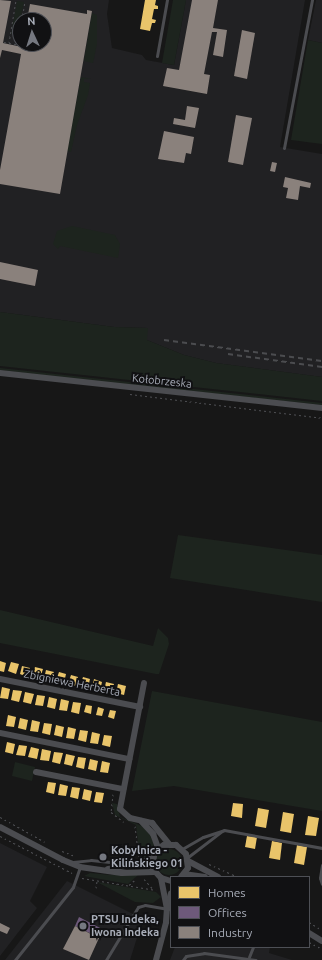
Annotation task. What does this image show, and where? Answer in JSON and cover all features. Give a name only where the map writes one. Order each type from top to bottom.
[{"type":"street","name":"Kołobrzeska","points":[[0,373],[322,408]]},
{"type":"street","name":"Zbigniewa Herberta","points":[[0,679],[140,707]]},
{"type":"street","points":[[144,683],[120,809],[124,816],[141,821],[148,821],[158,827],[169,844]]},
{"type":"street","points":[[0,733],[129,759]]},
{"type":"street","points":[[36,772],[123,789]]},
{"type":"street","points":[[141,821],[153,834],[158,848]]},
{"type":"street","points":[[0,827],[68,863],[80,867],[104,870],[154,872],[161,878],[170,881]]},
{"type":"street","points":[[154,872],[152,858],[158,848],[169,844],[182,848],[188,859],[216,876]]},
{"type":"street","points":[[104,870],[132,865],[152,858]]},
{"type":"street","points":[[182,876],[188,859]]},
{"type":"street","points":[[156,960],[168,922],[161,878]]},
{"type":"street","points":[[167,909],[170,897]]},
{"type":"street","points":[[310,935],[322,941]]},
{"type":"lane","points":[[157,56],[167,0]]},
{"type":"lane","points":[[284,148],[312,0]]},
{"type":"lane","points":[[188,859],[224,830]]},
{"type":"lane","points":[[182,848],[203,836],[224,830],[322,848]]},
{"type":"lane","points":[[68,863],[90,860],[132,865]]},
{"type":"lane","points":[[322,865],[322,884]]},
{"type":"lane","points":[[15,960],[73,887],[80,867]]},
{"type":"lane","points":[[106,960],[138,907],[145,905],[167,909]]},
{"type":"lane","points":[[249,958],[253,948]]},
{"type":"lane","points":[[183,960],[186,956],[204,952],[256,960]]},
{"type":"path","points":[[9,43],[16,0]]},
{"type":"path","points":[[23,12],[25,1]]},
{"type":"path","points":[[4,42],[12,44]]},
{"type":"path","points":[[124,394],[322,418]]},
{"type":"path","points":[[0,817],[50,846]]},
{"type":"path","points":[[56,849],[69,855],[80,856]]},
{"type":"path","points":[[129,885],[141,875],[153,889]]},
{"type":"path","points":[[96,888],[97,880]]},
{"type":"path","points":[[310,923],[322,930]]},
{"type":"path","points":[[310,943],[322,949]]},
{"type":"shaded area","points":[[0,0],[109,0],[107,14],[112,48],[142,55],[146,60],[174,65],[186,0],[305,0],[280,147],[322,154],[322,377],[216,363],[184,355],[147,340],[147,328],[114,327],[0,312]]},
{"type":"shaded area","points":[[173,0],[186,0],[174,65],[162,63]]},
{"type":"shaded area","points":[[316,0],[322,0],[322,43],[308,40]]},
{"type":"shaded area","points":[[17,1],[24,2],[22,12],[15,12]]},
{"type":"shaded area","points":[[92,13],[97,15],[97,44],[93,63],[84,61]]},
{"type":"shaded area","points":[[308,40],[322,43],[322,144],[291,140]]},
{"type":"shaded area","points":[[81,77],[91,79],[84,79],[84,82],[90,83],[88,95],[77,125],[71,152],[67,151]]},
{"type":"shaded area","points":[[72,226],[115,235],[120,244],[118,258],[60,246],[58,249],[53,244],[57,231]]},
{"type":"shaded area","points":[[0,312],[114,327],[148,328],[147,340],[184,355],[216,363],[322,377],[322,401],[0,366]]},
{"type":"shaded area","points":[[0,368],[322,403],[322,405],[83,380],[0,370]]},
{"type":"shaded area","points":[[178,535],[322,555],[322,602],[170,578]]},
{"type":"shaded area","points":[[0,610],[153,646],[158,628],[168,638],[169,644],[159,674],[156,674],[0,643]]},
{"type":"shaded area","points":[[152,691],[322,722],[322,811],[174,786],[132,791]]},
{"type":"shaded area","points":[[15,762],[35,767],[32,781],[12,776]]},
{"type":"shaded area","points":[[112,803],[117,804],[120,817],[142,826],[150,833],[154,845],[146,858],[140,860],[136,825],[115,815]]},
{"type":"shaded area","points":[[0,843],[47,867],[30,901],[37,908],[0,956]]},
{"type":"shaded area","points":[[169,849],[178,853],[182,862],[178,871],[169,875],[160,871],[156,862],[160,853]]},
{"type":"shaded area","points":[[90,873],[138,875],[128,884],[84,876]]},
{"type":"shaded area","points":[[67,881],[143,919],[130,960],[5,960]]},
{"type":"shaded area","points":[[97,882],[156,892],[161,897],[153,903],[135,902]]},
{"type":"shaded area","points":[[175,948],[270,948],[269,953],[292,960],[170,960]]},
{"type":"building: Homes","points":[[145,0],[156,0],[155,5],[158,6],[158,9],[154,9],[152,19],[156,20],[155,23],[152,23],[150,31],[140,29]]},
{"type":"building: Homes","points":[[0,661],[6,663],[4,672],[0,671]]},
{"type":"building: Homes","points":[[11,662],[19,664],[16,674],[8,671]]},
{"type":"building: Homes","points":[[22,666],[30,668],[27,677],[20,674]]},
{"type":"building: Homes","points":[[35,667],[43,669],[40,678],[32,676]]},
{"type":"building: Homes","points":[[46,670],[54,672],[52,681],[44,679]]},
{"type":"building: Homes","points":[[59,672],[66,674],[64,683],[56,681]]},
{"type":"building: Homes","points":[[71,675],[78,677],[76,686],[68,684]]},
{"type":"building: Homes","points":[[83,677],[90,679],[88,688],[80,686]]},
{"type":"building: Homes","points":[[94,679],[102,682],[100,691],[92,689]]},
{"type":"building: Homes","points":[[106,682],[114,684],[112,693],[104,691]]},
{"type":"building: Homes","points":[[118,684],[126,686],[124,695],[116,693]]},
{"type":"building: Homes","points":[[2,687],[10,689],[8,699],[0,698]]},
{"type":"building: Homes","points":[[13,690],[22,691],[19,702],[11,700]]},
{"type":"building: Homes","points":[[25,692],[34,694],[31,704],[23,702]]},
{"type":"building: Homes","points":[[37,695],[45,696],[43,706],[35,705]]},
{"type":"building: Homes","points":[[49,697],[57,699],[55,709],[47,707]]},
{"type":"building: Homes","points":[[61,699],[69,701],[67,711],[59,710]]},
{"type":"building: Homes","points":[[73,702],[81,703],[79,714],[71,712]]},
{"type":"building: Homes","points":[[86,705],[92,706],[91,714],[84,712]]},
{"type":"building: Homes","points":[[98,707],[104,709],[102,716],[96,715]]},
{"type":"building: Homes","points":[[110,710],[116,711],[114,719],[108,717]]},
{"type":"building: Homes","points":[[8,715],[16,717],[14,727],[6,726]]},
{"type":"building: Homes","points":[[20,718],[28,720],[26,730],[18,728]]},
{"type":"building: Homes","points":[[32,720],[40,722],[38,732],[30,731]]},
{"type":"building: Homes","points":[[44,723],[52,724],[50,735],[42,733]]},
{"type":"building: Homes","points":[[56,725],[64,727],[62,737],[54,735]]},
{"type":"building: Homes","points":[[68,727],[76,729],[74,739],[66,738]]},
{"type":"building: Homes","points":[[80,730],[88,731],[86,742],[78,740]]},
{"type":"building: Homes","points":[[92,732],[100,734],[98,744],[90,743]]},
{"type":"building: Homes","points":[[104,735],[112,736],[110,747],[102,745]]},
{"type":"building: Homes","points":[[7,742],[15,744],[13,754],[5,752]]},
{"type":"building: Homes","points":[[19,745],[27,746],[25,756],[16,755]]},
{"type":"building: Homes","points":[[31,747],[39,749],[37,759],[28,757]]},
{"type":"building: Homes","points":[[42,749],[51,751],[49,761],[40,760]]},
{"type":"building: Homes","points":[[54,752],[63,753],[60,764],[52,762]]},
{"type":"building: Homes","points":[[66,754],[75,756],[72,766],[64,764]]},
{"type":"building: Homes","points":[[78,757],[86,758],[84,769],[76,767]]},
{"type":"building: Homes","points":[[90,759],[98,761],[96,771],[88,769]]},
{"type":"building: Homes","points":[[102,761],[110,763],[108,773],[100,772]]},
{"type":"building: Homes","points":[[48,782],[56,783],[54,794],[46,792]]},
{"type":"building: Homes","points":[[60,784],[68,786],[66,796],[58,795]]},
{"type":"building: Homes","points":[[72,787],[80,788],[78,799],[70,797]]},
{"type":"building: Homes","points":[[84,789],[92,791],[90,801],[82,799]]},
{"type":"building: Homes","points":[[96,792],[104,793],[102,803],[94,802]]},
{"type":"building: Homes","points":[[233,803],[243,804],[242,818],[231,816]]},
{"type":"building: Homes","points":[[258,808],[269,810],[266,828],[255,826]]},
{"type":"building: Homes","points":[[283,812],[294,814],[291,833],[280,831]]},
{"type":"building: Homes","points":[[308,816],[319,818],[316,836],[305,835]]},
{"type":"building: Homes","points":[[247,836],[257,837],[255,849],[245,847]]},
{"type":"building: Homes","points":[[272,841],[282,843],[280,860],[269,858]]},
{"type":"building: Homes","points":[[297,845],[307,847],[304,865],[294,863]]},
{"type":"building: Offices","points":[[79,917],[104,930],[100,938],[75,926]]},
{"type":"building: Industry","points":[[0,0],[11,1],[3,43],[12,45],[12,52],[52,52],[52,12],[28,12],[30,4],[87,14],[87,10],[92,11],[60,194],[0,184],[0,170],[21,54],[2,50],[0,58]]},
{"type":"building: Industry","points":[[192,0],[218,0],[213,28],[227,30],[223,57],[213,55],[217,32],[212,32],[204,74],[210,75],[207,94],[163,86],[167,68],[179,70]]},
{"type":"building: Industry","points":[[242,30],[255,33],[247,79],[234,76]]},
{"type":"building: Industry","points":[[187,106],[199,108],[195,128],[173,124],[174,118],[185,120]]},
{"type":"building: Industry","points":[[236,115],[252,118],[243,165],[228,162]]},
{"type":"building: Industry","points":[[164,131],[194,137],[191,154],[186,153],[184,163],[158,159]]},
{"type":"building: Industry","points":[[272,162],[277,163],[275,172],[270,171]]},
{"type":"building: Industry","points":[[285,177],[311,183],[310,188],[300,186],[298,200],[286,198],[288,188],[283,187]]},
{"type":"building: Industry","points":[[0,262],[38,270],[35,286],[0,279]]},
{"type":"building: Industry","points":[[0,923],[10,928],[7,934],[0,931]]},
{"type":"building: Industry","points":[[75,926],[99,938],[89,960],[63,949]]},
{"type":"railway","points":[[164,340],[322,361]]},
{"type":"railway","points":[[228,354],[322,367]]},
{"type":"place","name":"Kobylnica - Kilińskiego 01","points":[[103,857]]},
{"type":"place","name":"PTSU Indeka, Iwona Indeka","points":[[83,926]]}]
